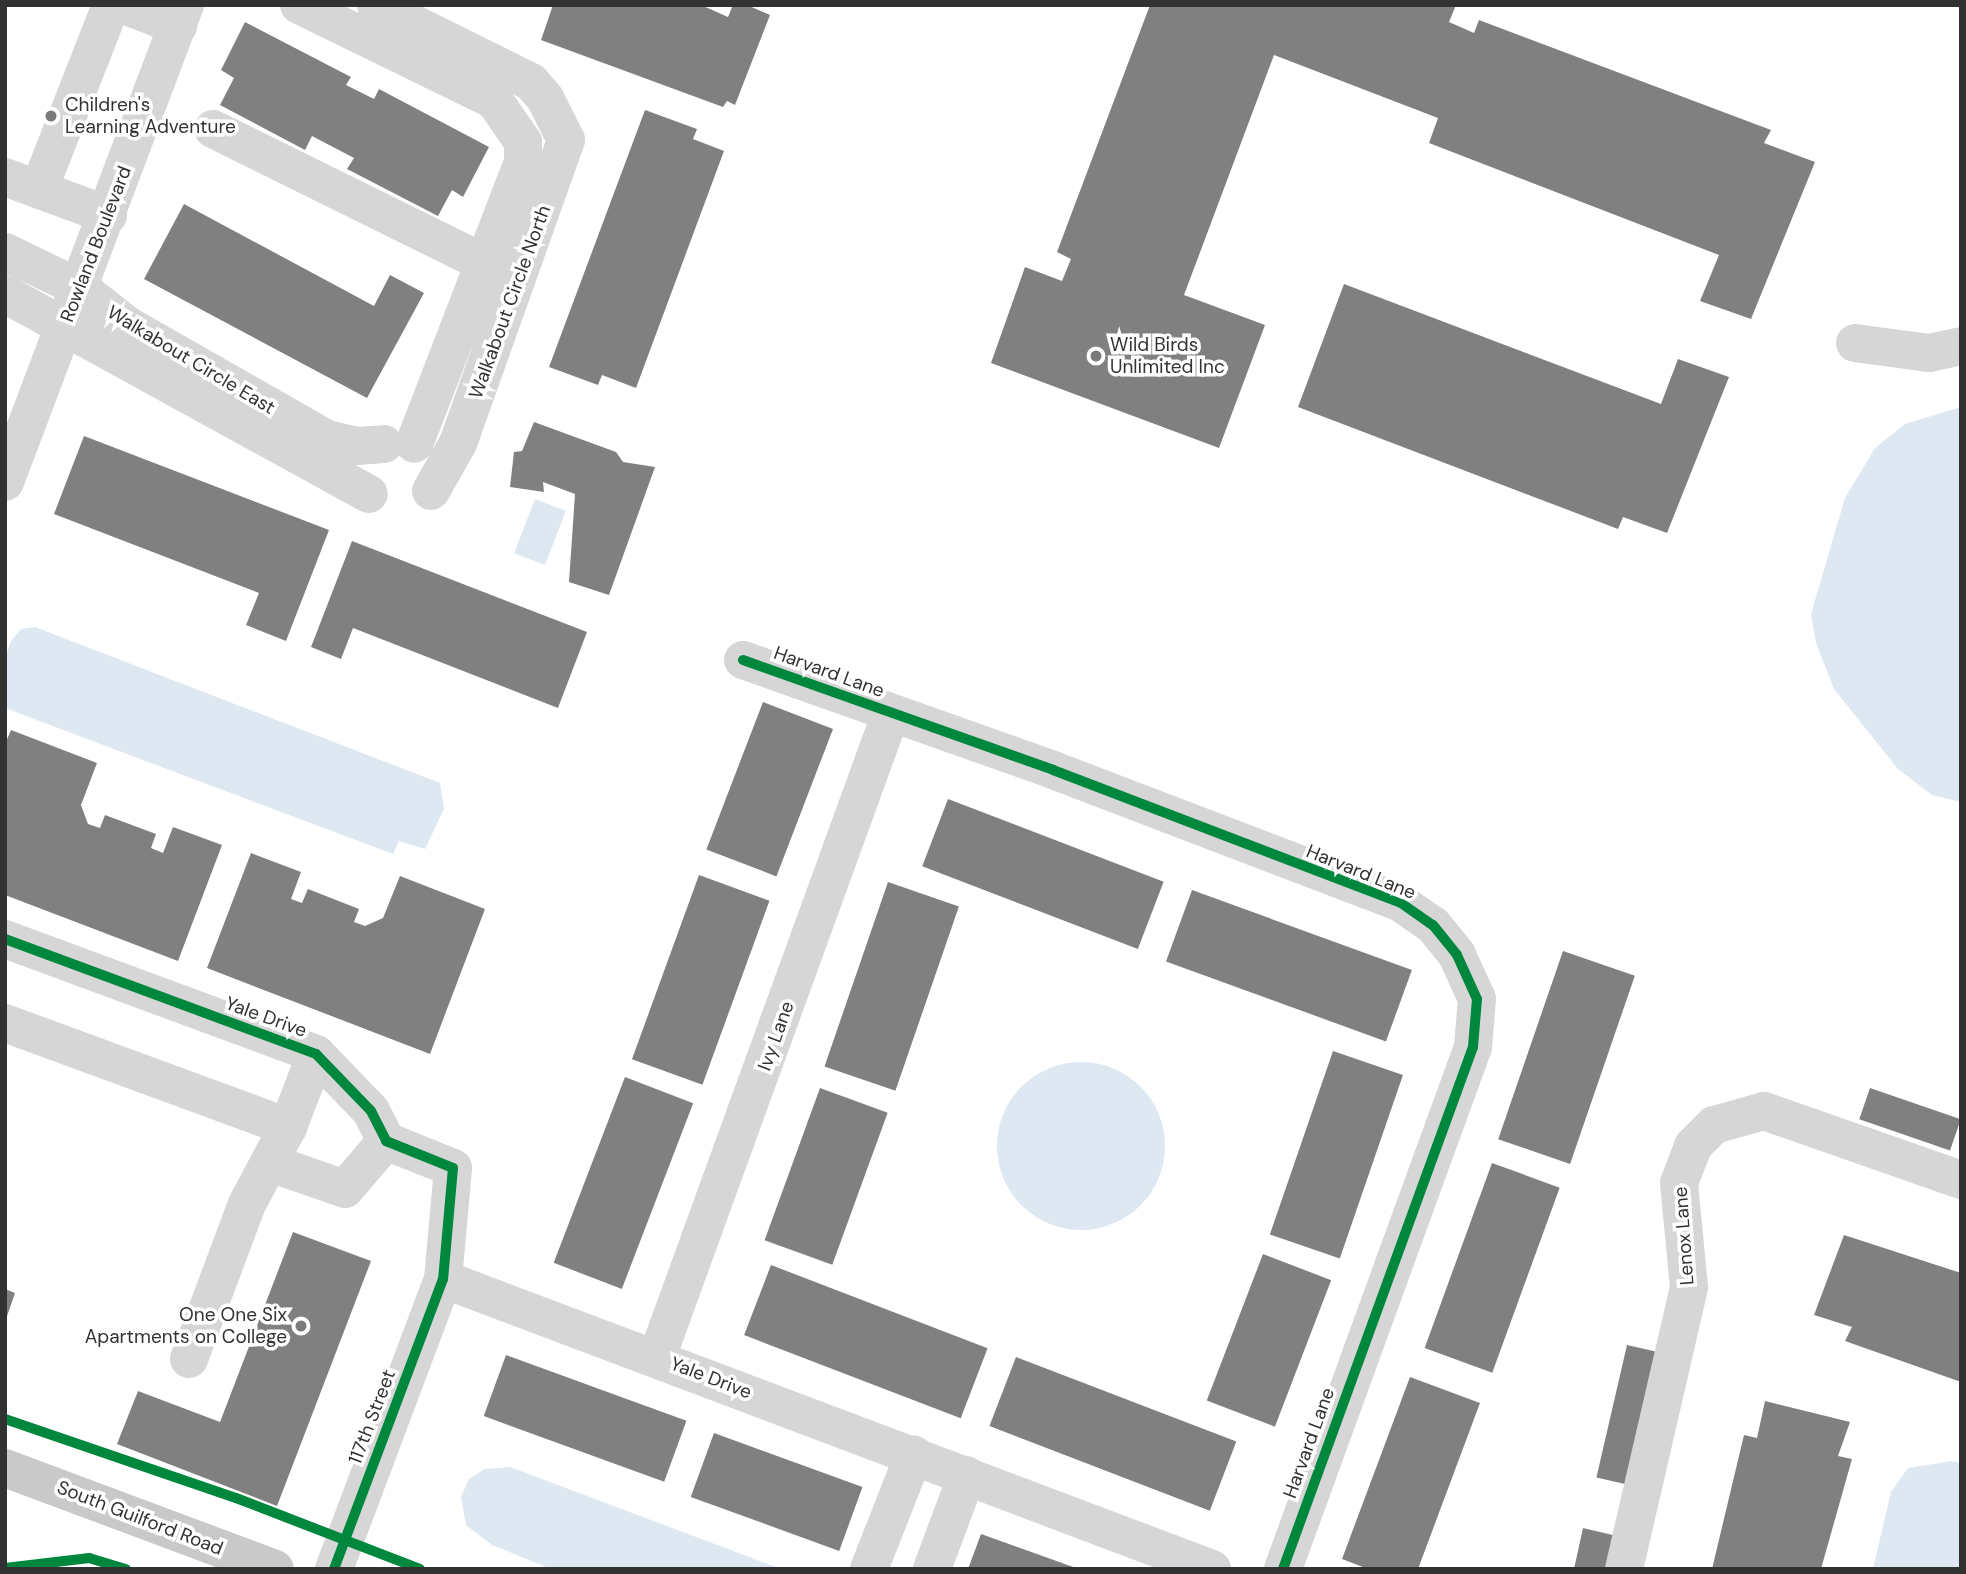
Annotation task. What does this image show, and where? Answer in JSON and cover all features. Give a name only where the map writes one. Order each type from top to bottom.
[{"type":"main road","name":"South Guilford Road","points":[[5,1468],[275,1569]]},
{"type":"street","points":[[108,215],[22,183],[111,5]]},
{"type":"street","points":[[124,5],[181,16]]},
{"type":"street","points":[[299,5],[494,100],[517,131],[552,109]]},
{"type":"street","name":"Walkabout Circle North","points":[[376,5],[531,82],[552,109],[566,140],[501,272],[399,444]]},
{"type":"street","name":"Rowland Boulevard","points":[[5,482],[181,16]]},
{"type":"street","points":[[213,128],[501,272]]},
{"type":"street","name":"Walkabout Circle North","points":[[431,491],[458,443],[501,272],[523,162],[523,142],[517,131]]},
{"type":"street","name":"Walkabout Circle East","points":[[5,252],[80,288],[127,325],[327,439],[357,446],[399,444]]},
{"type":"street","name":"Walkabout Circle East","points":[[5,294],[66,324],[259,437],[369,494]]},
{"type":"street","points":[[1855,344],[1928,353],[1961,346]]},
{"type":"street","points":[[399,444],[434,469],[431,491],[417,507],[396,511],[369,494],[364,472],[375,451],[399,444]]},
{"type":"street","name":"Harvard Lane","points":[[744,660],[1401,903],[1433,925],[1457,956],[1477,999],[1473,1047],[1283,1569]]},
{"type":"street","name":"Ivy Lane","points":[[657,1357],[891,713]]},
{"type":"street","name":"Yale Drive","points":[[5,939],[316,1054],[371,1111],[386,1141]]},
{"type":"street","points":[[5,1023],[288,1126]]},
{"type":"street","points":[[189,1359],[247,1204],[288,1126],[316,1054]]},
{"type":"street","name":"Lenox Lane","points":[[1623,1569],[1689,1287],[1679,1183],[1693,1146],[1714,1125],[1764,1111],[1961,1180]]},
{"type":"street","points":[[270,1163],[345,1189],[386,1141],[453,1168],[443,1279]]},
{"type":"street","name":"Yale Drive","points":[[443,1279],[657,1357],[1212,1569]]},
{"type":"street","name":"117th Street","points":[[334,1569],[443,1279]]},
{"type":"street","points":[[869,1569],[914,1455]]},
{"type":"street","points":[[932,1569],[967,1475]]},
{"type":"shaded area","points":[[1961,407],[1961,802],[1932,795],[1898,769],[1834,689],[1816,643],[1811,614],[1845,498],[1875,448],[1905,424]]},
{"type":"shaded area","points":[[535,499],[566,511],[545,565],[514,553]]},
{"type":"shaded area","points":[[35,627],[440,783],[444,809],[425,849],[399,841],[393,854],[5,708],[5,658],[11,641],[21,629]]},
{"type":"shaded area","points":[[1081,1062],[1113,1068],[1141,1086],[1159,1114],[1165,1146],[1159,1178],[1141,1206],[1113,1224],[1081,1230],[1049,1224],[1021,1206],[1003,1178],[997,1146],[1003,1114],[1021,1086],[1049,1068]]},
{"type":"shaded area","points":[[1952,1461],[1961,1463],[1961,1569],[1873,1569],[1891,1492],[1908,1468]]},
{"type":"shaded area","points":[[510,1467],[781,1569],[551,1569],[492,1545],[466,1525],[461,1497],[469,1479],[485,1469]]},
{"type":"building","points":[[553,5],[701,5],[728,17],[733,5],[747,5],[770,15],[735,105],[727,101],[723,107],[541,40]]},
{"type":"building","points":[[1150,5],[1456,5],[1449,22],[1474,33],[1479,20],[1771,130],[1764,143],[1815,162],[1751,319],[1700,301],[1719,255],[1429,143],[1438,118],[1274,55],[1184,295],[1265,325],[1219,448],[991,363],[1025,267],[1062,281],[1071,259],[1057,252]]},
{"type":"building","points":[[245,22],[351,77],[346,85],[374,99],[379,89],[489,147],[463,197],[452,190],[438,216],[347,169],[354,158],[312,136],[305,150],[220,105],[234,78],[221,70]]},
{"type":"building","points":[[645,110],[697,129],[693,139],[724,151],[636,388],[602,375],[598,385],[549,367]]},
{"type":"building","points":[[184,204],[374,306],[390,275],[424,293],[367,398],[144,279]]},
{"type":"building","points":[[1344,284],[1661,404],[1678,359],[1729,377],[1667,533],[1623,517],[1618,529],[1298,407]]},
{"type":"building","points":[[534,422],[616,452],[623,462],[655,467],[609,595],[569,582],[575,494],[543,482],[544,492],[510,487],[514,452],[522,451]]},
{"type":"building","points":[[84,436],[329,530],[286,641],[246,625],[259,593],[54,514]]},
{"type":"building","points":[[352,541],[587,632],[558,708],[353,628],[341,659],[311,647]]},
{"type":"building","points":[[763,702],[833,729],[776,876],[706,850]]},
{"type":"building","points":[[11,730],[97,763],[81,805],[88,824],[100,828],[105,815],[156,834],[151,848],[163,853],[173,827],[222,845],[178,961],[5,895],[5,744]]},
{"type":"building","points":[[948,799],[1164,882],[1138,949],[922,866]]},
{"type":"building","points":[[251,853],[301,872],[291,899],[302,903],[308,889],[359,909],[354,922],[365,926],[383,918],[400,876],[485,909],[430,1054],[207,968]]},
{"type":"building","points":[[699,875],[769,901],[702,1085],[632,1059]]},
{"type":"building","points":[[888,882],[959,906],[895,1091],[825,1066]]},
{"type":"building","points":[[1192,890],[1412,970],[1386,1041],[1166,961]]},
{"type":"building","points":[[1563,951],[1635,976],[1570,1164],[1498,1139]]},
{"type":"building","points":[[1333,1051],[1403,1075],[1340,1259],[1270,1234]]},
{"type":"building","points":[[625,1077],[693,1103],[622,1289],[554,1263]]},
{"type":"building","points":[[820,1088],[888,1113],[832,1265],[765,1240]]},
{"type":"building","points":[[1870,1088],[1961,1119],[1950,1150],[1859,1119]]},
{"type":"building","points":[[1492,1163],[1560,1188],[1492,1373],[1425,1348]]},
{"type":"building","name":"One One Six Apartments on College","points":[[293,1232],[371,1261],[277,1506],[117,1444],[138,1391],[220,1422]]},
{"type":"building","points":[[1844,1235],[1961,1273],[1961,1382],[1845,1341],[1852,1327],[1814,1315]]},
{"type":"building","points":[[1263,1254],[1331,1280],[1275,1427],[1207,1401]]},
{"type":"building","points":[[771,1265],[988,1348],[961,1418],[744,1335]]},
{"type":"building","points":[[5,1289],[15,1293],[6,1319],[5,1319]]},
{"type":"building","points":[[1627,1345],[1662,1353],[1631,1486],[1596,1478]]},
{"type":"building","points":[[506,1355],[686,1421],[664,1482],[484,1416]]},
{"type":"building","points":[[1016,1357],[1236,1442],[1210,1511],[989,1426]]},
{"type":"building","points":[[1410,1377],[1480,1403],[1418,1569],[1368,1569],[1342,1559]]},
{"type":"building","points":[[1765,1401],[1850,1422],[1838,1456],[1852,1459],[1821,1569],[1712,1569],[1744,1435],[1757,1438]]},
{"type":"building","points":[[714,1433],[862,1487],[839,1551],[691,1497]]},
{"type":"building","points":[[1583,1528],[1617,1536],[1609,1569],[1574,1569]]},
{"type":"building","points":[[981,1534],[1076,1568],[1076,1569],[968,1569]]},
{"type":"cycle path","points":[[743,660],[1053,770],[1401,903],[1433,925],[1457,955],[1477,999],[1473,1047],[1283,1569]]},
{"type":"cycle path","points":[[5,939],[316,1054],[371,1111],[386,1141],[453,1168],[443,1279],[334,1569]]},
{"type":"cycle path","points":[[5,1419],[236,1498],[420,1569]]},
{"type":"cycle path","points":[[5,1568],[89,1558],[126,1569]]},
{"type":"place","name":"Children's Learning Adventure","points":[[51,116]]},
{"type":"place","name":"Wild Birds Unlimited Inc","points":[[1096,356]]},
{"type":"place","name":"One One Six Apartments on College","points":[[301,1326]]}]
